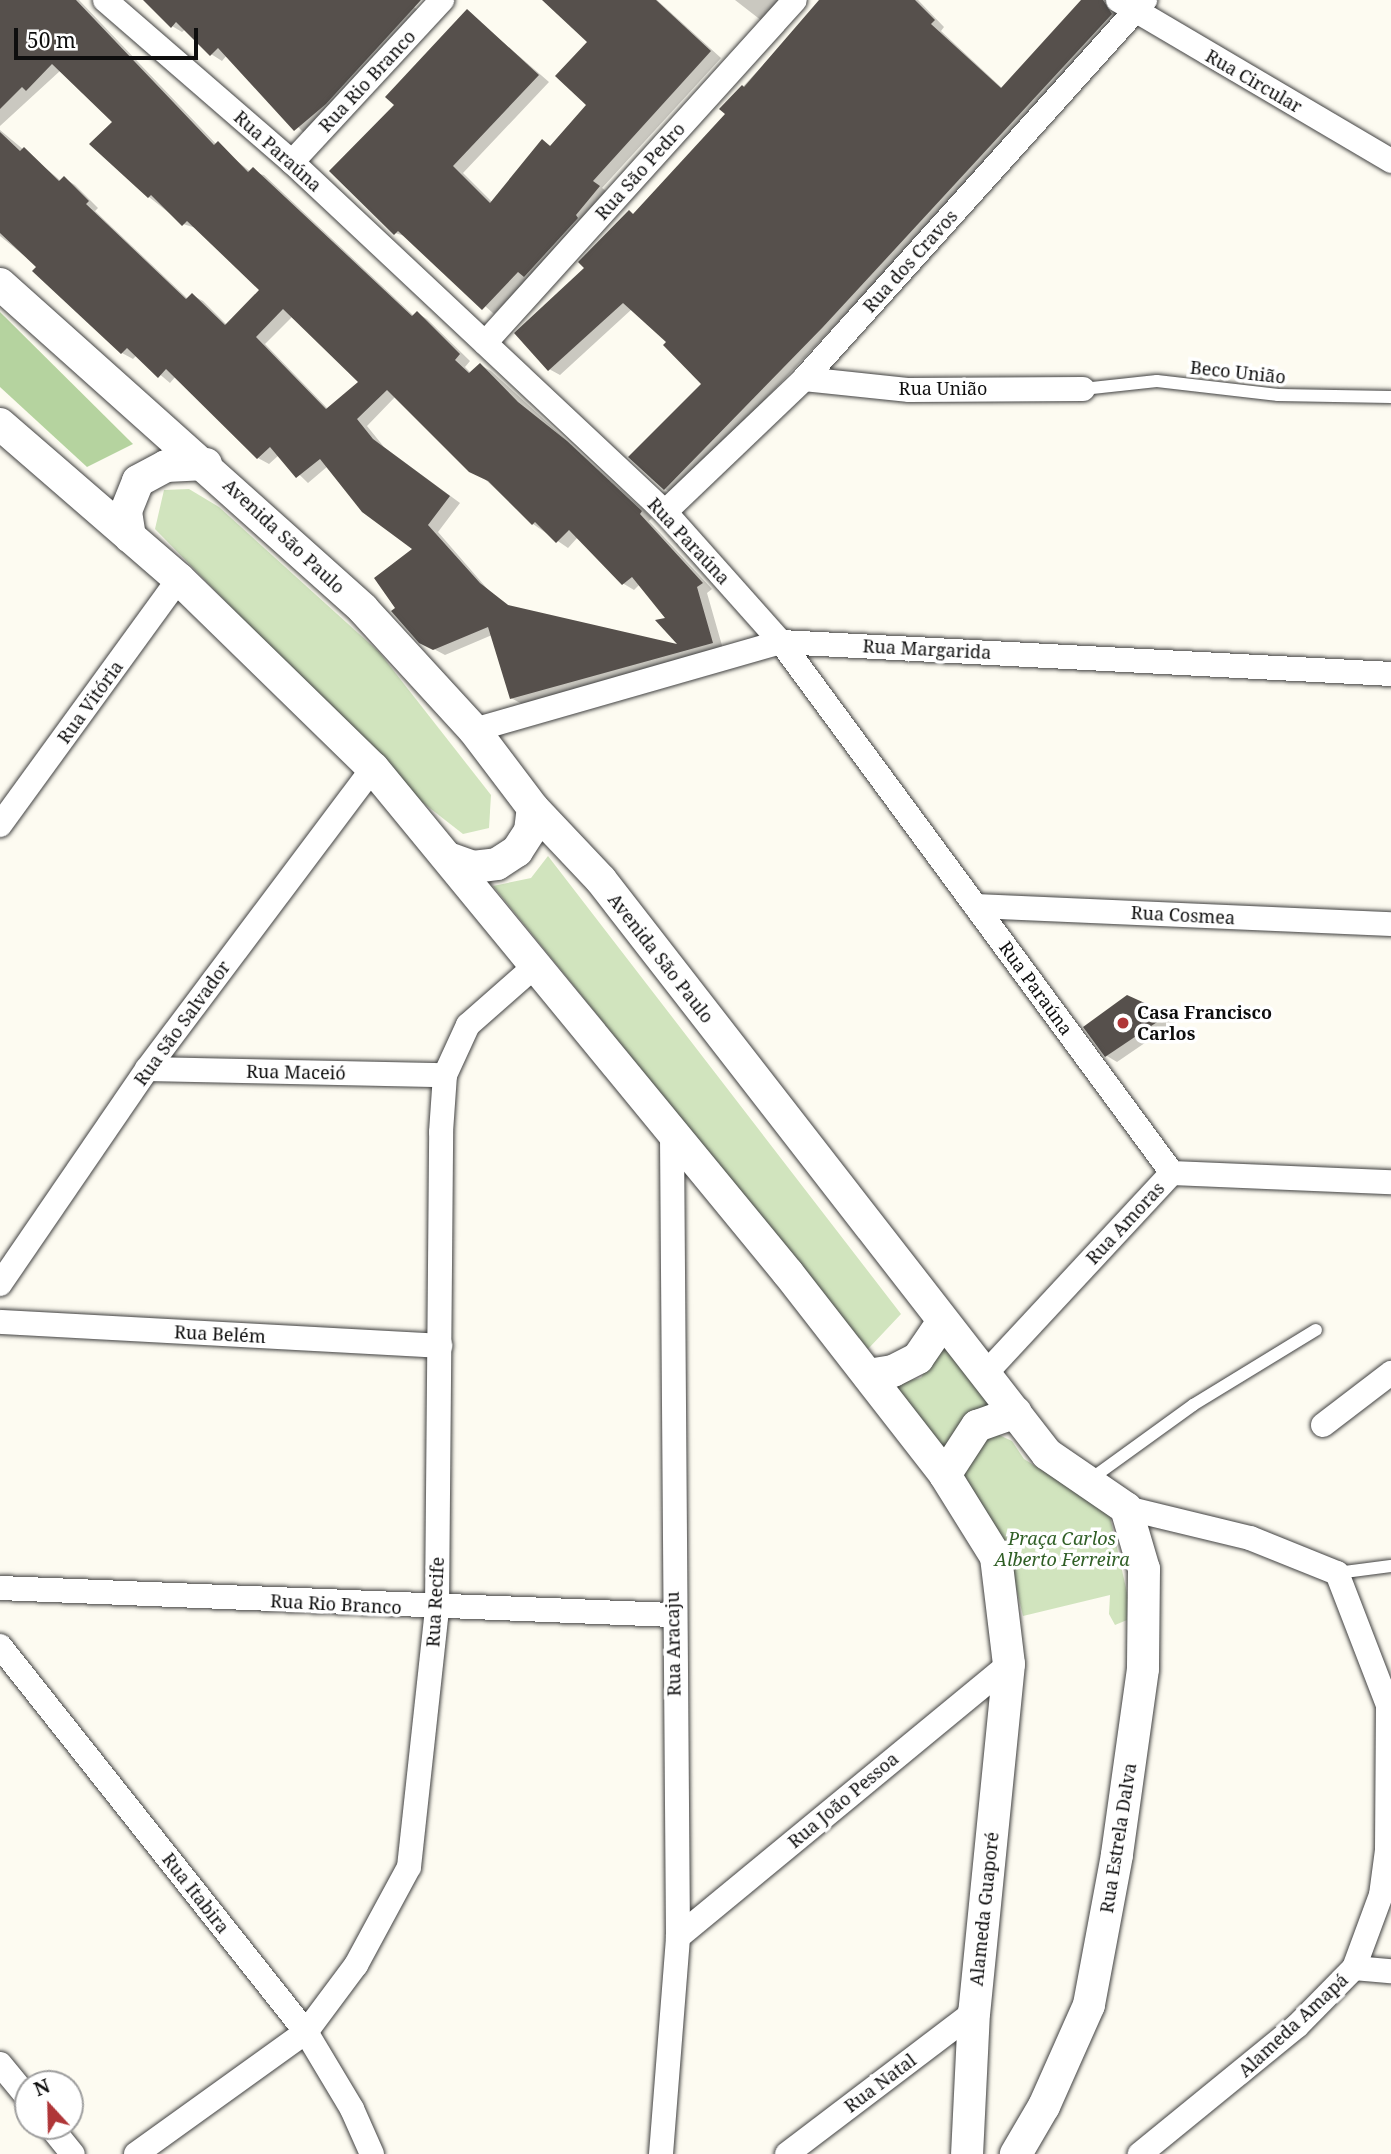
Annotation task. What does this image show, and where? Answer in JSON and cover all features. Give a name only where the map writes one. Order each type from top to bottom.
[{"type":"street","name":"Rua Paraúna","points":[[106,0],[292,162],[665,512],[781,642],[1171,1173]]},
{"type":"street","name":"Rua Rio Branco","points":[[292,162],[442,0]]},
{"type":"street","name":"Rua São Pedro","points":[[485,343],[795,0]]},
{"type":"street","name":"Rua Circular","points":[[1132,4],[1391,160]]},
{"type":"street","name":"Rua dos Cravos","points":[[665,512],[804,379],[1132,4]]},
{"type":"street","name":"Avenida São Paulo","points":[[0,284],[56,338],[206,464],[363,609],[474,730],[533,808],[601,880],[1047,1454],[1126,1508],[1250,1538],[1337,1573]]},
{"type":"street","name":"Rua União","points":[[804,379],[909,390],[1083,389]]},
{"type":"street","points":[[0,424],[179,579],[373,768],[451,859],[868,1375],[945,1475],[996,1558],[1009,1664]]},
{"type":"street","points":[[130,537],[126,511],[138,481],[166,466],[206,464]]},
{"type":"street","name":"Rua Vitória","points":[[0,825],[179,579]]},
{"type":"street","name":"Rua Margarida","points":[[474,730],[781,642],[1391,674]]},
{"type":"street","name":"Rua São Salvador","points":[[0,1284],[147,1069],[373,768]]},
{"type":"street","points":[[451,859],[473,867],[497,864],[517,851],[530,831],[533,808]]},
{"type":"street","name":"Rua Cosmea","points":[[976,906],[1391,924]]},
{"type":"street","name":"Rua Recife","points":[[136,2154],[306,2032],[356,1965],[409,1867],[437,1609],[445,1075],[468,1025],[535,966]]},
{"type":"street","name":"Rua Maceió","points":[[147,1069],[445,1075]]},
{"type":"street","name":"Rua Aracaju","points":[[661,2154],[678,1937],[673,1615],[672,1133]]},
{"type":"street","name":"Rua Amoras","points":[[986,1373],[1171,1173],[1391,1182]]},
{"type":"street","name":"Rua Belém","points":[[0,1322],[440,1346]]},
{"type":"street","points":[[868,1375],[894,1371],[918,1358],[942,1322]]},
{"type":"street","points":[[1323,1425],[1391,1373]]},
{"type":"street","points":[[945,1475],[977,1426],[1016,1412]]},
{"type":"street","name":"Rua Estrela Dalva","points":[[1016,2154],[1044,2106],[1089,2005],[1117,1854],[1143,1669],[1144,1569],[1126,1508]]},
{"type":"street","name":"Alameda Amapá","points":[[1140,2154],[1297,2026],[1354,1968],[1381,1895],[1387,1850],[1390,1705],[1337,1573]]},
{"type":"street","name":"Rua Rio Branco","points":[[0,1588],[437,1609],[673,1615]]},
{"type":"street","name":"Rua Itabira","points":[[0,1646],[306,2032],[352,2109],[372,2154]]},
{"type":"street","name":"Rua João Pessoa","points":[[678,1937],[1009,1664]]},
{"type":"street","name":"Alameda Guaporé","points":[[967,2154],[974,2012],[1009,1664]]},
{"type":"street","points":[[1354,1968],[1391,1971]]},
{"type":"street","name":"Rua Natal","points":[[787,2154],[974,2012]]},
{"type":"street","points":[[0,2064],[14,2081]]},
{"type":"street","points":[[62,2140],[73,2154]]},
{"type":"lane","name":"Beco União","points":[[1083,389],[1157,381],[1278,395],[1391,397]]},
{"type":"lane","points":[[1087,1482],[1194,1405],[1316,1330]]},
{"type":"lane","points":[[1337,1573],[1391,1566]]},
{"type":"green space","points":[[0,312],[133,444],[87,467],[0,387]]},
{"type":"green space","points":[[189,489],[219,507],[379,652],[491,795],[489,828],[463,834],[422,802],[155,529],[164,490]]},
{"type":"green space","points":[[548,856],[901,1314],[868,1349],[493,886],[531,878]]},
{"type":"green space","points":[[944,1338],[993,1404],[941,1456],[884,1386],[921,1378]]},
{"type":"green space","name":"Praça Carlos Alberto Ferreira","points":[[997,1434],[1012,1441],[1024,1459],[1109,1512],[1128,1597],[1127,1620],[1115,1625],[1109,1614],[1110,1595],[1023,1616],[1014,1579],[958,1481],[975,1444]]},
{"type":"building","points":[[0,0],[76,0],[214,145],[218,141],[248,172],[253,167],[412,316],[417,311],[460,354],[455,360],[469,373],[480,363],[518,402],[567,441],[642,511],[640,514],[703,583],[697,587],[713,643],[510,699],[488,627],[433,650],[419,643],[391,611],[395,608],[374,578],[412,549],[362,512],[320,459],[296,478],[270,447],[257,459],[166,369],[158,378],[127,348],[121,354],[32,271],[36,267],[0,233],[0,132],[20,151],[24,147],[59,181],[64,176],[89,201],[86,204],[186,299],[192,293],[225,325],[259,290],[187,221],[182,226],[151,195],[148,198],[89,144],[112,122],[52,64],[26,91],[22,87],[0,109]],"holes":[[[283,309],[358,382],[326,409],[256,337]],[[387,390],[469,472],[488,481],[532,525],[535,522],[556,543],[569,530],[622,585],[632,577],[665,618],[655,620],[677,644],[508,605],[480,583],[428,525],[450,496],[373,439],[357,419]]]},
{"type":"building","points":[[143,0],[421,0],[326,104],[294,131],[218,48],[210,56],[176,22],[171,28]]},
{"type":"building","points":[[542,0],[656,0],[711,51],[593,181],[600,186],[576,215],[578,218],[524,277],[518,272],[482,310],[398,231],[394,235],[329,171],[394,105],[385,97],[467,9],[539,75],[453,166],[490,203],[542,139],[550,146],[586,105],[555,76],[587,42]]},
{"type":"building","points":[[819,0],[915,0],[935,20],[931,24],[1001,88],[1081,0],[1103,0],[1112,14],[823,327],[664,490],[628,457],[701,384],[663,345],[666,342],[623,303],[548,371],[514,333],[584,268],[578,262],[629,210],[633,214],[725,114],[719,109],[742,85],[744,87]]},
{"type":"building","name":"Casa Francisco Carlos","points":[[1127,995],[1169,1014],[1105,1057],[1083,1027]]},
{"type":"place","name":"Casa Francisco Carlos","points":[[1123,1023]]}]
